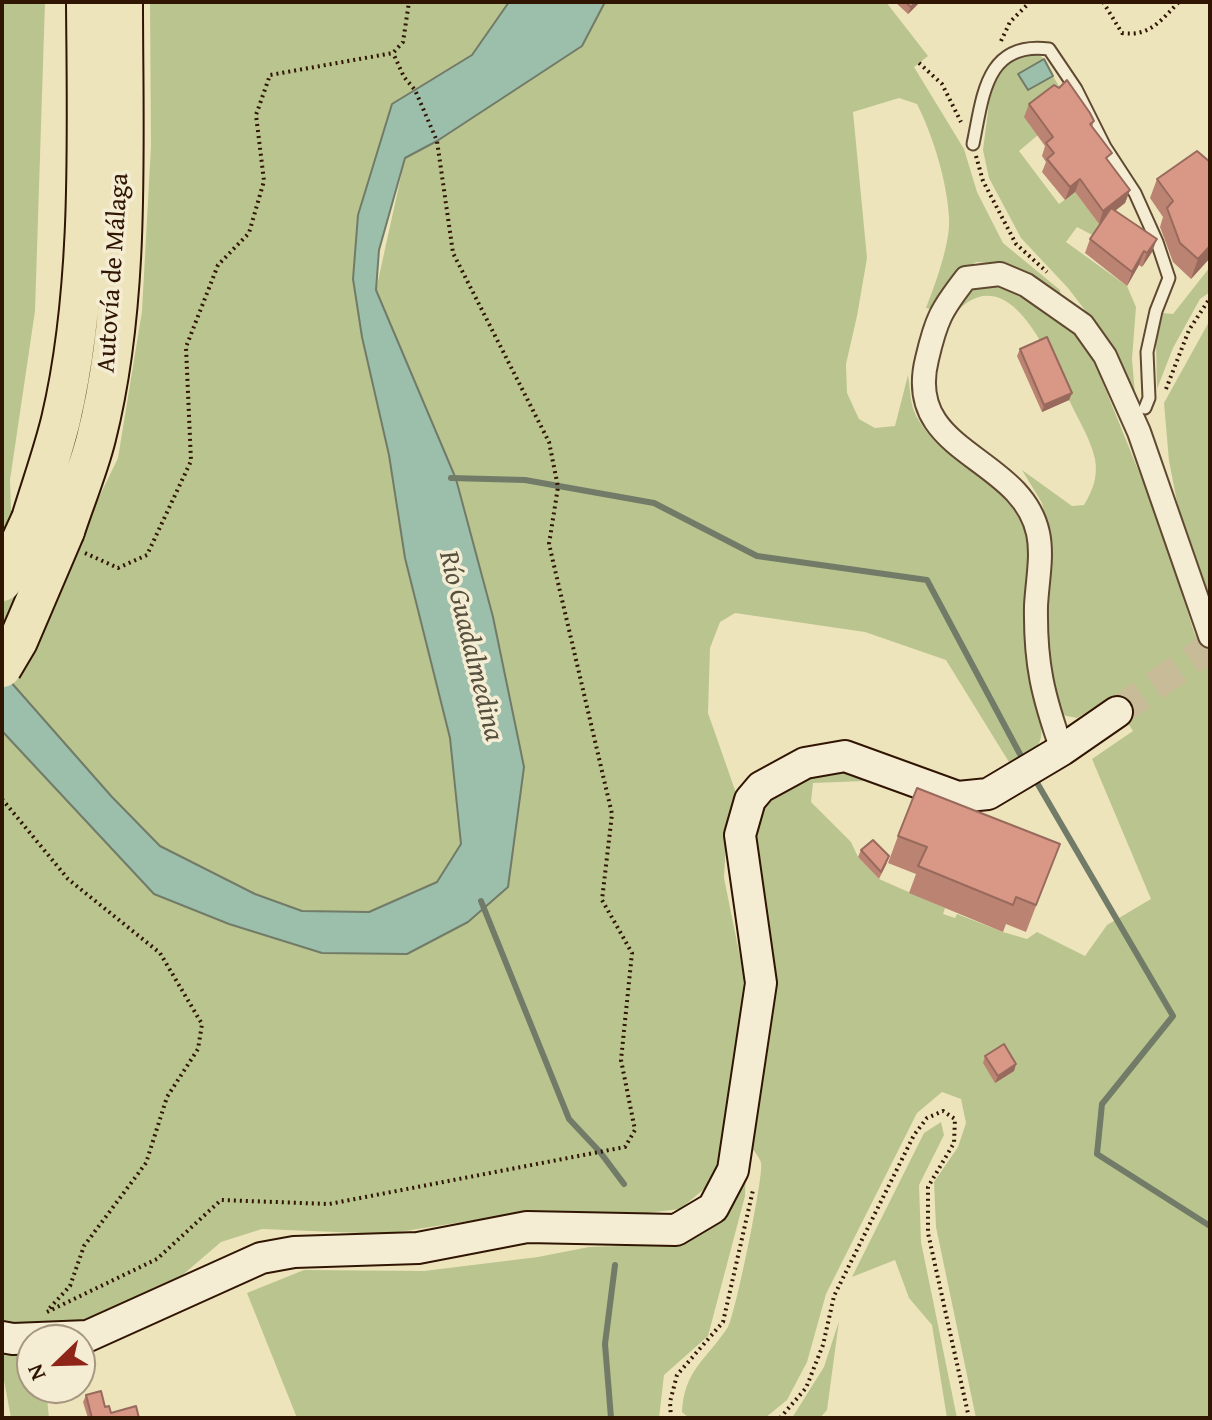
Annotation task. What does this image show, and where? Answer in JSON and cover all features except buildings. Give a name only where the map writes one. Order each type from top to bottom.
[{"type":"highway","name":"Autovía de Málaga","points":[[2,582],[57,533],[61,419],[76,332],[83,239],[86,2]]},
{"type":"highway","name":"Autovía de Málaga","points":[[2,668],[18,641],[57,533],[96,439],[113,346],[121,237],[123,2]]},
{"type":"street","points":[[1062,750],[1045,701],[1037,665],[1039,535],[1031,511],[1016,491],[945,435],[931,417],[923,397],[924,370],[934,328],[943,307],[966,278],[1000,274],[1026,285],[1083,325],[1105,356],[1139,432],[1210,636]]},
{"type":"street","points":[[2,1337],[88,1336],[261,1258],[294,1252],[418,1248],[527,1227],[676,1230],[713,1208],[733,1170],[761,983],[740,835],[755,793],[805,763],[845,756],[958,797],[988,794],[1062,750],[1117,712]]},
{"type":"lane","points":[[973,144],[995,65],[1007,55],[1034,47],[1049,49],[1076,89],[1105,147],[1135,193],[1169,278],[1156,311],[1147,352],[1149,398],[1145,408]]},
{"type":"path","points":[[57,533],[118,568],[147,555],[191,461],[186,347],[218,265],[249,233],[264,181],[256,115],[270,75],[393,53],[403,42],[409,2]]},
{"type":"path","points":[[995,65],[999,44],[1010,22],[1030,2]]},
{"type":"path","points":[[1103,2],[1122,33],[1138,36],[1155,26],[1179,2]]},
{"type":"path","points":[[2,799],[68,879],[160,953],[202,1024],[198,1049],[167,1097],[146,1163],[84,1246],[70,1286],[46,1313],[157,1259],[221,1200],[329,1204],[625,1147],[635,1130],[621,1060],[632,953],[602,900],[612,814],[549,544],[558,487],[549,442],[453,253],[437,141],[415,90],[404,77],[393,53]]},
{"type":"path","points":[[919,63],[942,84],[973,144],[983,181],[1016,244],[1053,278]]},
{"type":"path","points":[[1145,408],[1164,394],[1189,330],[1210,298]]},
{"type":"path","points":[[780,1418],[806,1388],[823,1345],[834,1296],[914,1135],[927,1118],[943,1111],[955,1119],[954,1143],[928,1187],[928,1233],[969,1418]]},
{"type":"path","points":[[671,1418],[670,1402],[677,1375],[723,1322],[753,1190],[753,1165],[736,1145]]},
{"type":"shaded area","points":[[2,2],[45,2],[35,311],[10,480],[11,511],[80,536],[118,458],[142,311],[151,146],[150,2],[509,2],[472,55],[392,105],[358,215],[405,558],[450,738],[461,844],[437,882],[369,912],[302,911],[255,894],[160,846],[112,797],[2,672]]},
{"type":"shaded area","points":[[605,2],[886,2],[928,56],[914,67],[964,149],[977,192],[1003,243],[1060,290],[1061,298],[1005,264],[976,262],[949,280],[936,310],[926,308],[942,263],[949,227],[945,189],[928,130],[917,104],[899,98],[853,112],[867,258],[846,364],[847,393],[859,419],[875,428],[895,426],[908,375],[914,411],[927,431],[953,456],[1003,492],[1019,510],[1030,547],[1028,658],[1029,678],[1041,723],[1037,747],[1012,767],[946,660],[865,632],[735,613],[720,622],[710,648],[708,713],[736,793],[727,822],[724,878],[744,977],[724,1153],[709,1185],[680,1209],[647,1213],[532,1211],[386,1234],[262,1229],[221,1242],[172,1284],[83,1324],[2,1322],[2,731],[154,894],[229,924],[322,953],[408,954],[468,922],[493,617],[456,478],[376,290],[405,158],[437,141],[582,46]]},
{"type":"shaded area","points":[[1036,52],[1044,59],[1018,74],[1027,90],[1053,76],[1063,93],[1025,116],[1038,135],[1019,151],[1059,204],[1075,192],[1102,228],[1096,237],[1077,227],[1066,242],[1127,286],[1136,307],[1132,359],[1135,394],[1128,397],[1107,339],[1068,288],[1021,238],[989,178],[983,150],[997,72],[1011,59]]},
{"type":"shaded area","points":[[1210,267],[1210,292],[1200,299],[1173,348],[1157,389],[1156,342],[1163,313],[1173,314]]},
{"type":"shaded area","points":[[994,282],[1025,292],[1061,315],[1090,351],[1158,519],[1194,632],[1210,665],[1210,1418],[976,1418],[936,1227],[934,1182],[958,1147],[966,1123],[961,1099],[942,1092],[917,1113],[826,1294],[807,1362],[787,1400],[765,1418],[689,1418],[682,1412],[687,1386],[732,1317],[761,1173],[760,1161],[751,1147],[754,831],[763,801],[782,784],[840,769],[866,772],[865,781],[813,783],[811,802],[851,842],[858,857],[879,879],[945,908],[943,914],[955,918],[957,914],[1027,939],[1037,932],[1085,956],[1107,925],[1151,899],[1092,759],[1133,731],[1111,697],[1077,718],[1062,715],[1052,692],[1045,658],[1051,540],[1042,503],[1022,470],[1072,506],[1084,505],[1095,478],[1091,444],[1037,336],[1006,301],[988,296],[968,302],[947,323],[964,295]]},
{"type":"shaded area","points":[[1210,320],[1210,615],[1185,543],[1169,461],[1164,403]]},
{"type":"shaded area","points":[[941,1122],[944,1135],[919,1185],[921,1242],[957,1418],[947,1418],[932,1325],[909,1298],[895,1260],[852,1277],[924,1133]]},
{"type":"shaded area","points":[[746,1169],[745,1196],[708,1336],[664,1375],[659,1418],[297,1418],[247,1293],[304,1270],[424,1271],[538,1257],[589,1247],[655,1245],[697,1231]]},
{"type":"shaded area","points":[[839,1321],[827,1410],[820,1418],[792,1418],[824,1367]]},
{"type":"shaded area","points":[[2,1347],[16,1348],[16,1404],[48,1404],[49,1418],[11,1418],[2,1370]]},
{"type":"water","name":"Río Guadalmedina","points":[[509,2],[605,2],[582,46],[437,141],[405,158],[379,250],[376,290],[456,479],[493,617],[524,767],[508,887],[468,922],[407,954],[322,953],[229,924],[154,894],[2,731],[2,672],[112,797],[160,846],[255,894],[302,911],[369,912],[437,882],[461,844],[450,738],[405,558],[389,455],[362,337],[353,279],[358,215],[392,104],[472,55]]},
{"type":"water","points":[[1044,59],[1053,76],[1028,90],[1018,74]]},
{"type":"waterway","points":[[451,478],[525,480],[654,503],[757,556],[927,580],[1021,756]]},
{"type":"waterway","points":[[1036,781],[1173,1016],[1102,1104],[1097,1154],[1210,1226]]},
{"type":"waterway","points":[[481,901],[569,1119],[624,1184]]},
{"type":"waterway","points":[[611,1418],[605,1344],[615,1265]]},
{"type":"tunnel","points":[[1117,712],[1210,647]]}]
